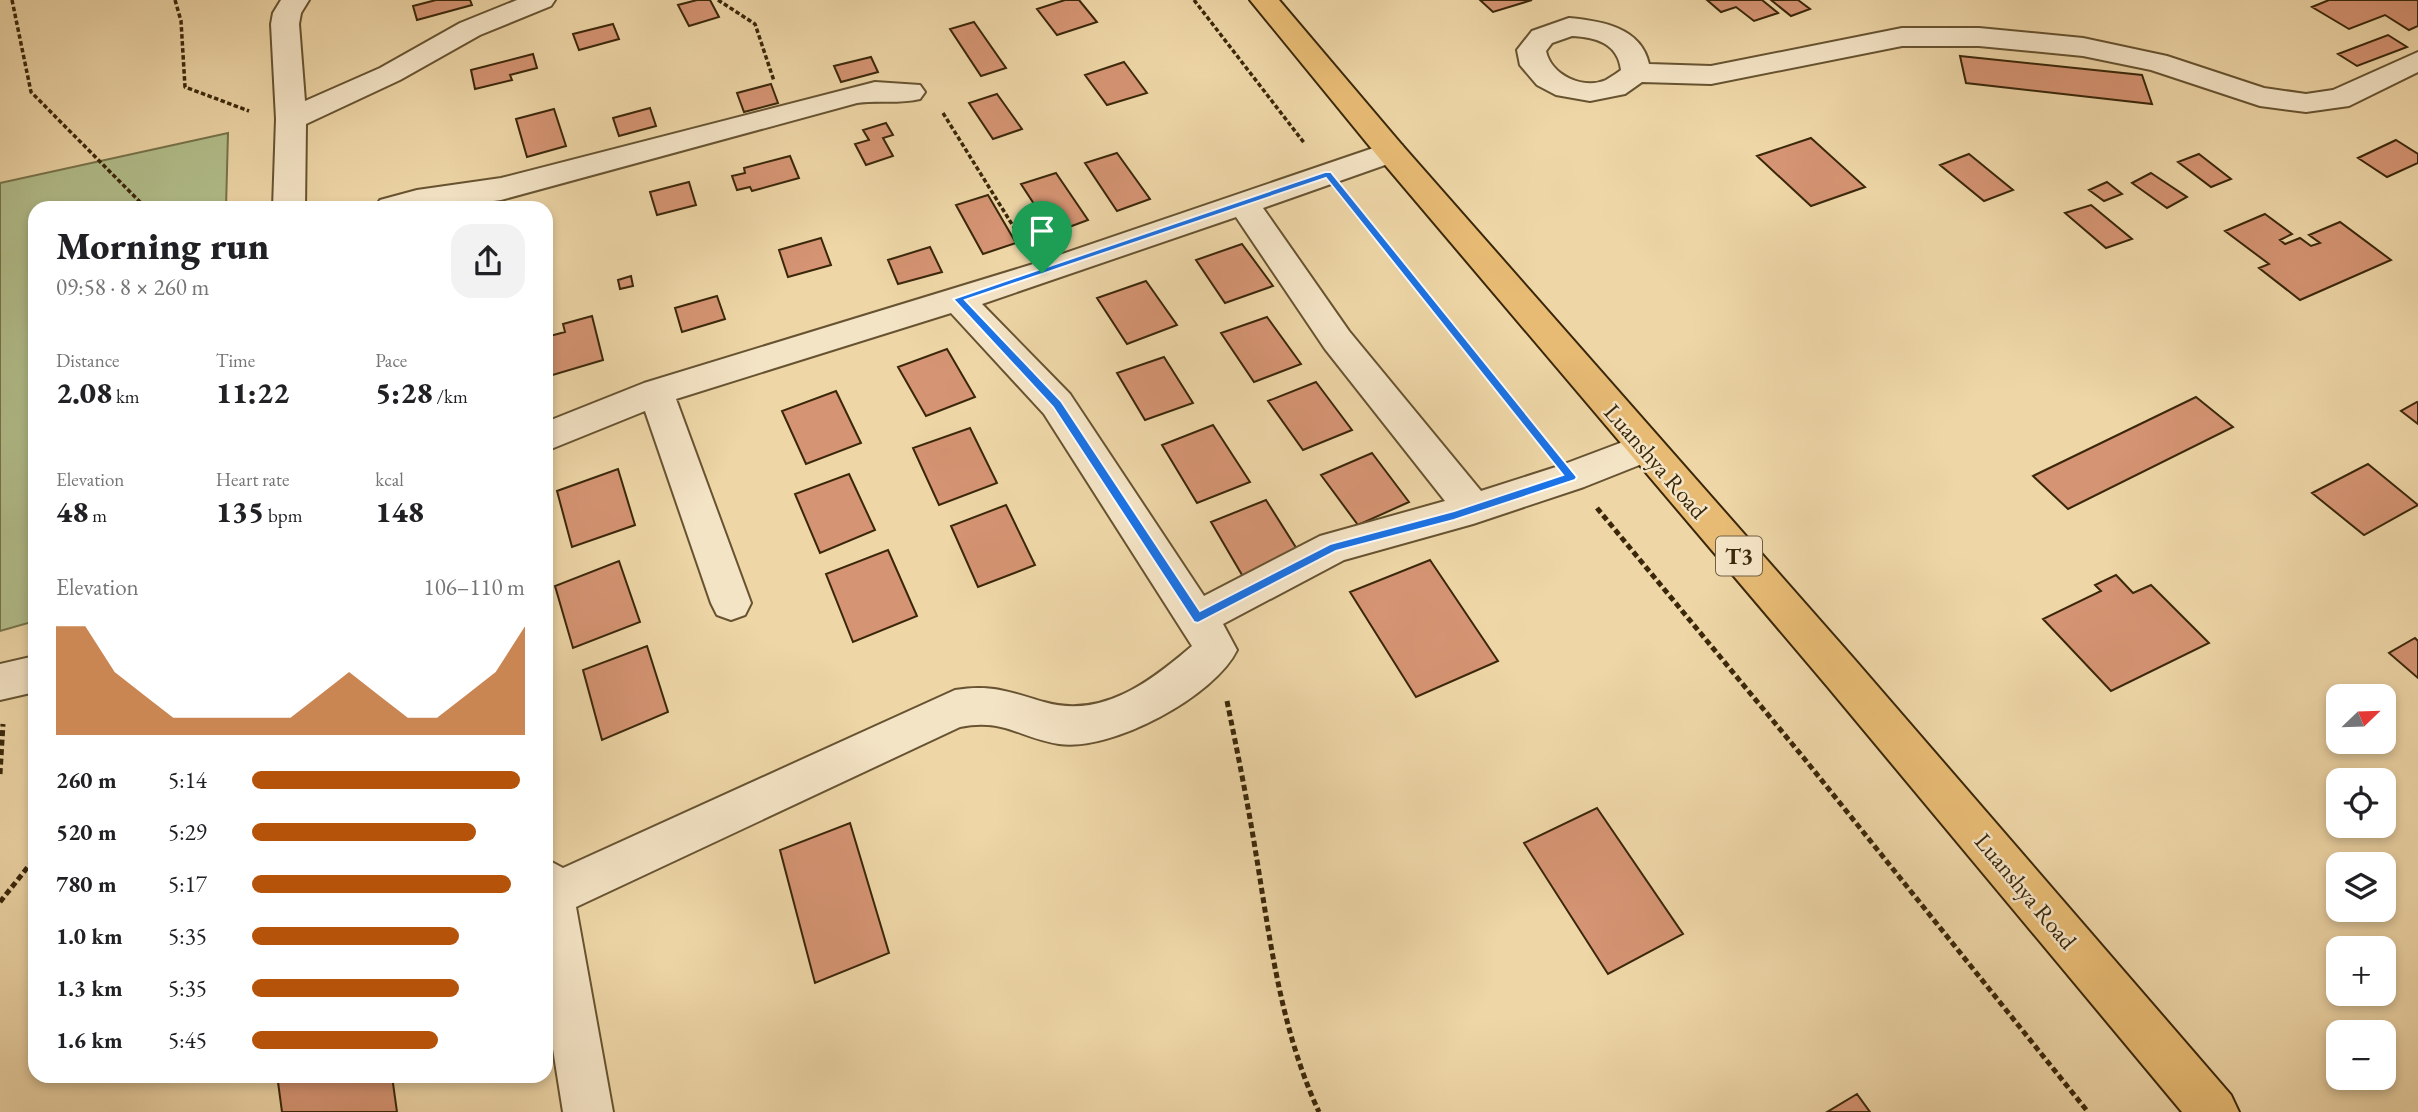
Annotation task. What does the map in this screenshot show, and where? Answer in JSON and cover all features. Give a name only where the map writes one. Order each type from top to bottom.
[{"type":"highway","name":"Luanshya Road","points":[[1265,0],[1391,152],[1841,673],[2214,1112]]},
{"type":"street","points":[[289,201],[291,118],[285,24],[287,13],[295,0]]},
{"type":"street","points":[[444,43],[455,27],[479,9],[478,0]]},
{"type":"street","points":[[291,118],[390,74],[494,18],[541,0]]},
{"type":"street","points":[[1636,73],[1711,75],[1902,37],[1979,37],[2083,47],[2157,62],[2260,97],[2306,103],[2339,99],[2418,61]]},
{"type":"street","points":[[417,201],[501,189],[794,109],[875,91],[910,92]]},
{"type":"street","points":[[553,434],[656,392],[1042,273],[1391,152]]},
{"type":"street","points":[[1243,203],[1337,340],[1473,509]]},
{"type":"street","points":[[958,299],[1057,404],[1208,634]]},
{"type":"street","points":[[656,392],[732,603]]},
{"type":"street","points":[[553,887],[955,709],[980,703],[1001,705],[1060,725],[1085,726],[1112,720],[1155,699],[1208,634],[1334,547],[1473,509],[1571,477],[1644,448]]},
{"type":"street","points":[[0,682],[28,676]]},
{"type":"street","points":[[553,912],[588,1112]]},
{"type":"path","points":[[12,0],[31,92],[139,201]]},
{"type":"path","points":[[175,0],[181,13],[180,67],[185,87],[268,119],[291,118]]},
{"type":"path","points":[[718,0],[755,24],[774,82],[794,109]]},
{"type":"path","points":[[1194,0],[1328,174],[1571,477],[1803,757],[2088,1112]]},
{"type":"path","points":[[910,92],[939,107],[1042,273]]},
{"type":"path","points":[[1208,634],[1256,854],[1276,979],[1306,1086],[1319,1112]]},
{"type":"path","points":[[0,902],[28,867]]},
{"type":"green space","points":[[228,133],[226,201],[28,201],[28,623],[0,631],[0,183]]},
{"type":"building","points":[[436,0],[470,0],[472,5],[417,20],[413,6]]},
{"type":"building","points":[[710,0],[719,17],[689,26],[678,5]]},
{"type":"building","points":[[1065,0],[1079,0],[1097,22],[1057,35],[1037,9]]},
{"type":"building","points":[[1480,0],[1532,0],[1493,12]]},
{"type":"building","points":[[1707,0],[1762,0],[1778,13],[1754,21],[1736,7],[1721,12]]},
{"type":"building","points":[[1771,0],[1798,0],[1810,9],[1791,16]]},
{"type":"building","points":[[2329,0],[2418,0],[2418,26],[2409,30],[2385,15],[2349,29],[2312,7]]},
{"type":"building","points":[[974,22],[1006,68],[981,76],[950,29]]},
{"type":"building","points":[[613,24],[619,39],[579,50],[573,34]]},
{"type":"building","points":[[2388,35],[2407,47],[2357,66],[2338,54]]},
{"type":"building","points":[[533,54],[537,68],[510,75],[512,80],[475,89],[471,70]]},
{"type":"building","points":[[1960,56],[2142,75],[2152,104],[1966,83]]},
{"type":"building","points":[[871,57],[878,72],[841,82],[834,66]]},
{"type":"building","points":[[1124,62],[1147,93],[1107,105],[1085,75]]},
{"type":"building","points":[[771,84],[778,103],[744,112],[737,93]]},
{"type":"building","points":[[997,94],[1022,129],[993,139],[969,103]]},
{"type":"building","points":[[650,108],[656,126],[619,136],[613,118]]},
{"type":"building","points":[[554,109],[566,146],[527,157],[516,119]]},
{"type":"building","points":[[886,123],[893,135],[883,138],[893,156],[866,165],[855,144],[869,140],[863,130]]},
{"type":"building","points":[[1811,138],[1865,187],[1811,206],[1757,156]]},
{"type":"building","points":[[2396,140],[2418,154],[2418,163],[2387,177],[2358,158]]},
{"type":"building","points":[[1117,153],[1150,199],[1117,211],[1085,163]]},
{"type":"building","points":[[1969,154],[2013,190],[1984,201],[1940,165]]},
{"type":"building","points":[[2199,154],[2231,179],[2211,187],[2178,162]]},
{"type":"building","points":[[790,156],[799,178],[752,191],[750,187],[737,190],[732,176],[745,173],[744,168]]},
{"type":"building","points":[[1056,173],[1088,220],[1053,233],[1021,184]]},
{"type":"building","points":[[2151,173],[2187,197],[2167,208],[2132,183]]},
{"type":"building","points":[[689,182],[696,205],[657,215],[650,192]]},
{"type":"building","points":[[2107,182],[2122,194],[2104,201],[2089,190]]},
{"type":"building","points":[[988,195],[1016,243],[983,254],[956,205]]},
{"type":"building","points":[[2091,205],[2132,239],[2106,248],[2065,213]]},
{"type":"building","points":[[2265,214],[2292,234],[2280,240],[2285,244],[2300,238],[2311,246],[2320,243],[2309,235],[2340,222],[2391,260],[2300,300],[2259,268],[2269,264],[2225,231]]},
{"type":"building","points":[[821,238],[831,265],[788,277],[779,250]]},
{"type":"building","points":[[1242,244],[1273,286],[1225,303],[1196,260]]},
{"type":"building","points":[[930,247],[942,272],[898,284],[888,260]]},
{"type":"building","points":[[631,276],[633,286],[620,289],[618,280]]},
{"type":"building","points":[[1146,281],[1177,325],[1127,344],[1097,298]]},
{"type":"building","points":[[717,296],[725,319],[682,332],[675,308]]},
{"type":"building","points":[[592,316],[603,360],[553,375],[553,335],[565,332],[563,324]]},
{"type":"building","points":[[1267,317],[1301,364],[1254,382],[1221,333]]},
{"type":"building","points":[[947,349],[975,397],[926,416],[898,367]]},
{"type":"building","points":[[1164,357],[1193,403],[1145,420],[1117,373]]},
{"type":"building","points":[[1316,382],[1352,430],[1303,450],[1268,401]]},
{"type":"building","points":[[836,391],[861,443],[806,464],[782,411]]},
{"type":"building","points":[[2196,397],[2233,427],[2068,509],[2033,476]]},
{"type":"building","points":[[2418,403],[2418,424],[2401,411]]},
{"type":"building","points":[[1213,425],[1250,482],[1197,503],[1162,445]]},
{"type":"building","points":[[970,428],[997,483],[939,505],[913,448]]},
{"type":"building","points":[[1372,453],[1409,502],[1358,525],[1321,475]]},
{"type":"building","points":[[2368,464],[2418,505],[2364,535],[2312,493]]},
{"type":"building","points":[[618,469],[635,525],[572,547],[557,491]]},
{"type":"building","points":[[849,474],[875,530],[820,553],[795,494]]},
{"type":"building","points":[[1266,500],[1302,557],[1245,580],[1211,522]]},
{"type":"building","points":[[1006,505],[1035,565],[978,587],[951,526]]},
{"type":"building","points":[[888,550],[917,616],[853,642],[826,574]]},
{"type":"building","points":[[1430,560],[1498,661],[1416,697],[1350,592]]},
{"type":"building","points":[[619,561],[640,622],[573,648],[555,586]]},
{"type":"building","points":[[2116,575],[2133,593],[2151,585],[2209,643],[2111,691],[2043,619],[2101,591],[2095,585]]},
{"type":"building","points":[[2415,638],[2418,641],[2418,678],[2389,653]]},
{"type":"building","points":[[647,646],[668,712],[602,740],[583,670]]},
{"type":"building","points":[[1597,808],[1683,934],[1608,974],[1524,843]]},
{"type":"building","points":[[850,823],[889,953],[815,983],[780,850]]},
{"type":"building","points":[[278,1083],[393,1083],[397,1112],[282,1112]]},
{"type":"building","points":[[1857,1094],[1870,1112],[1827,1112]]},
{"type":"route","points":[[1328,174],[1571,477],[1454,515],[1334,547],[1198,618],[1057,404],[958,299],[1042,273],[1116,245],[1328,174]]}]
